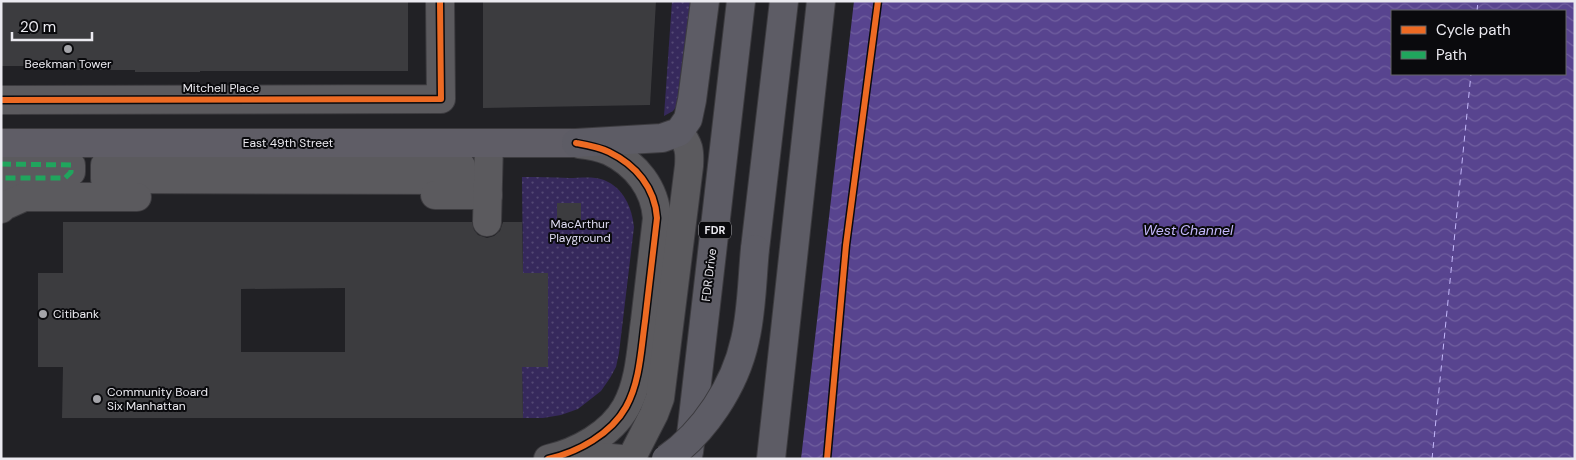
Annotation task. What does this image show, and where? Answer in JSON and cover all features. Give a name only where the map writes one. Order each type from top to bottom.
[{"type":"highway","points":[[576,143],[662,138],[679,132],[688,119],[692,100],[705,1]]},
{"type":"highway","name":"FDR Drive","points":[[688,459],[741,1]]},
{"type":"highway","points":[[666,459],[702,425],[722,397],[731,380],[745,342],[784,1]]},
{"type":"highway","points":[[771,459],[821,1]]},
{"type":"main road","name":"East 49th Street","points":[[1,143],[576,143]]},
{"type":"street","name":"Mitchell Place","points":[[1,100],[441,99],[440,1]]},
{"type":"street","points":[[630,459],[654,414],[660,398],[690,152],[688,143],[679,132]]},
{"type":"street","points":[[87,143],[87,197]]},
{"type":"street","points":[[487,222],[489,143]]},
{"type":"street","points":[[576,143],[608,151],[621,158],[648,185],[656,206],[657,218],[640,356],[632,394],[626,408],[622,433],[624,448],[630,459]]},
{"type":"street","points":[[1,164],[71,165],[71,172],[65,178],[3,178],[1,180]]},
{"type":"street","points":[[105,165],[461,166],[461,180],[105,178],[105,165]]},
{"type":"street","points":[[1,209],[24,197],[488,195]]},
{"type":"street","points":[[548,459],[576,450],[592,441],[606,431],[626,408]]},
{"type":"street","points":[[570,459],[600,457],[621,459]]},
{"type":"green space","points":[[672,1],[691,1],[679,103],[673,111],[664,116]]},
{"type":"green space","name":"MacArthur Playground","points":[[522,177],[591,178],[604,180],[617,188],[626,199],[634,227],[616,367],[601,391],[578,409],[561,415],[543,418],[523,418],[522,367],[548,367],[548,274],[523,273]]},
{"type":"water","name":"West Channel","points":[[854,1],[1575,1],[1575,459],[801,459]]},
{"type":"building","points":[[1,1],[408,1],[408,71],[135,72],[135,70],[56,70],[56,66],[1,66]]},
{"type":"building","points":[[483,1],[656,1],[650,105],[483,108]]},
{"type":"building","points":[[557,203],[581,203],[581,226],[557,226]]},
{"type":"building","points":[[63,222],[472,222],[474,230],[478,235],[487,238],[494,236],[500,231],[503,222],[522,222],[523,273],[548,273],[548,367],[522,367],[523,418],[62,418],[63,367],[38,367],[38,273],[63,273]],"holes":[[[345,288],[345,352],[241,352],[241,289]]]},
{"type":"ferry route","points":[[1477,10],[1478,1]]},
{"type":"ferry route","points":[[1432,459],[1471,75]]},
{"type":"marked path","points":[[1,164],[71,165],[71,172],[65,178],[3,178],[1,180]]},
{"type":"cycle path","points":[[1,100],[441,99],[440,1]]},
{"type":"cycle path","points":[[827,459],[846,245],[878,1]]},
{"type":"cycle path","points":[[548,459],[571,452],[593,441],[620,417],[631,397],[641,354],[657,218],[648,187],[636,171],[619,157],[609,152],[597,147],[576,143]]},
{"type":"place","name":"Beekman Tower","points":[[68,49]]},
{"type":"place","name":"Citibank","points":[[43,314]]},
{"type":"place","name":"Community Board Six Manhattan","points":[[97,399]]}]
